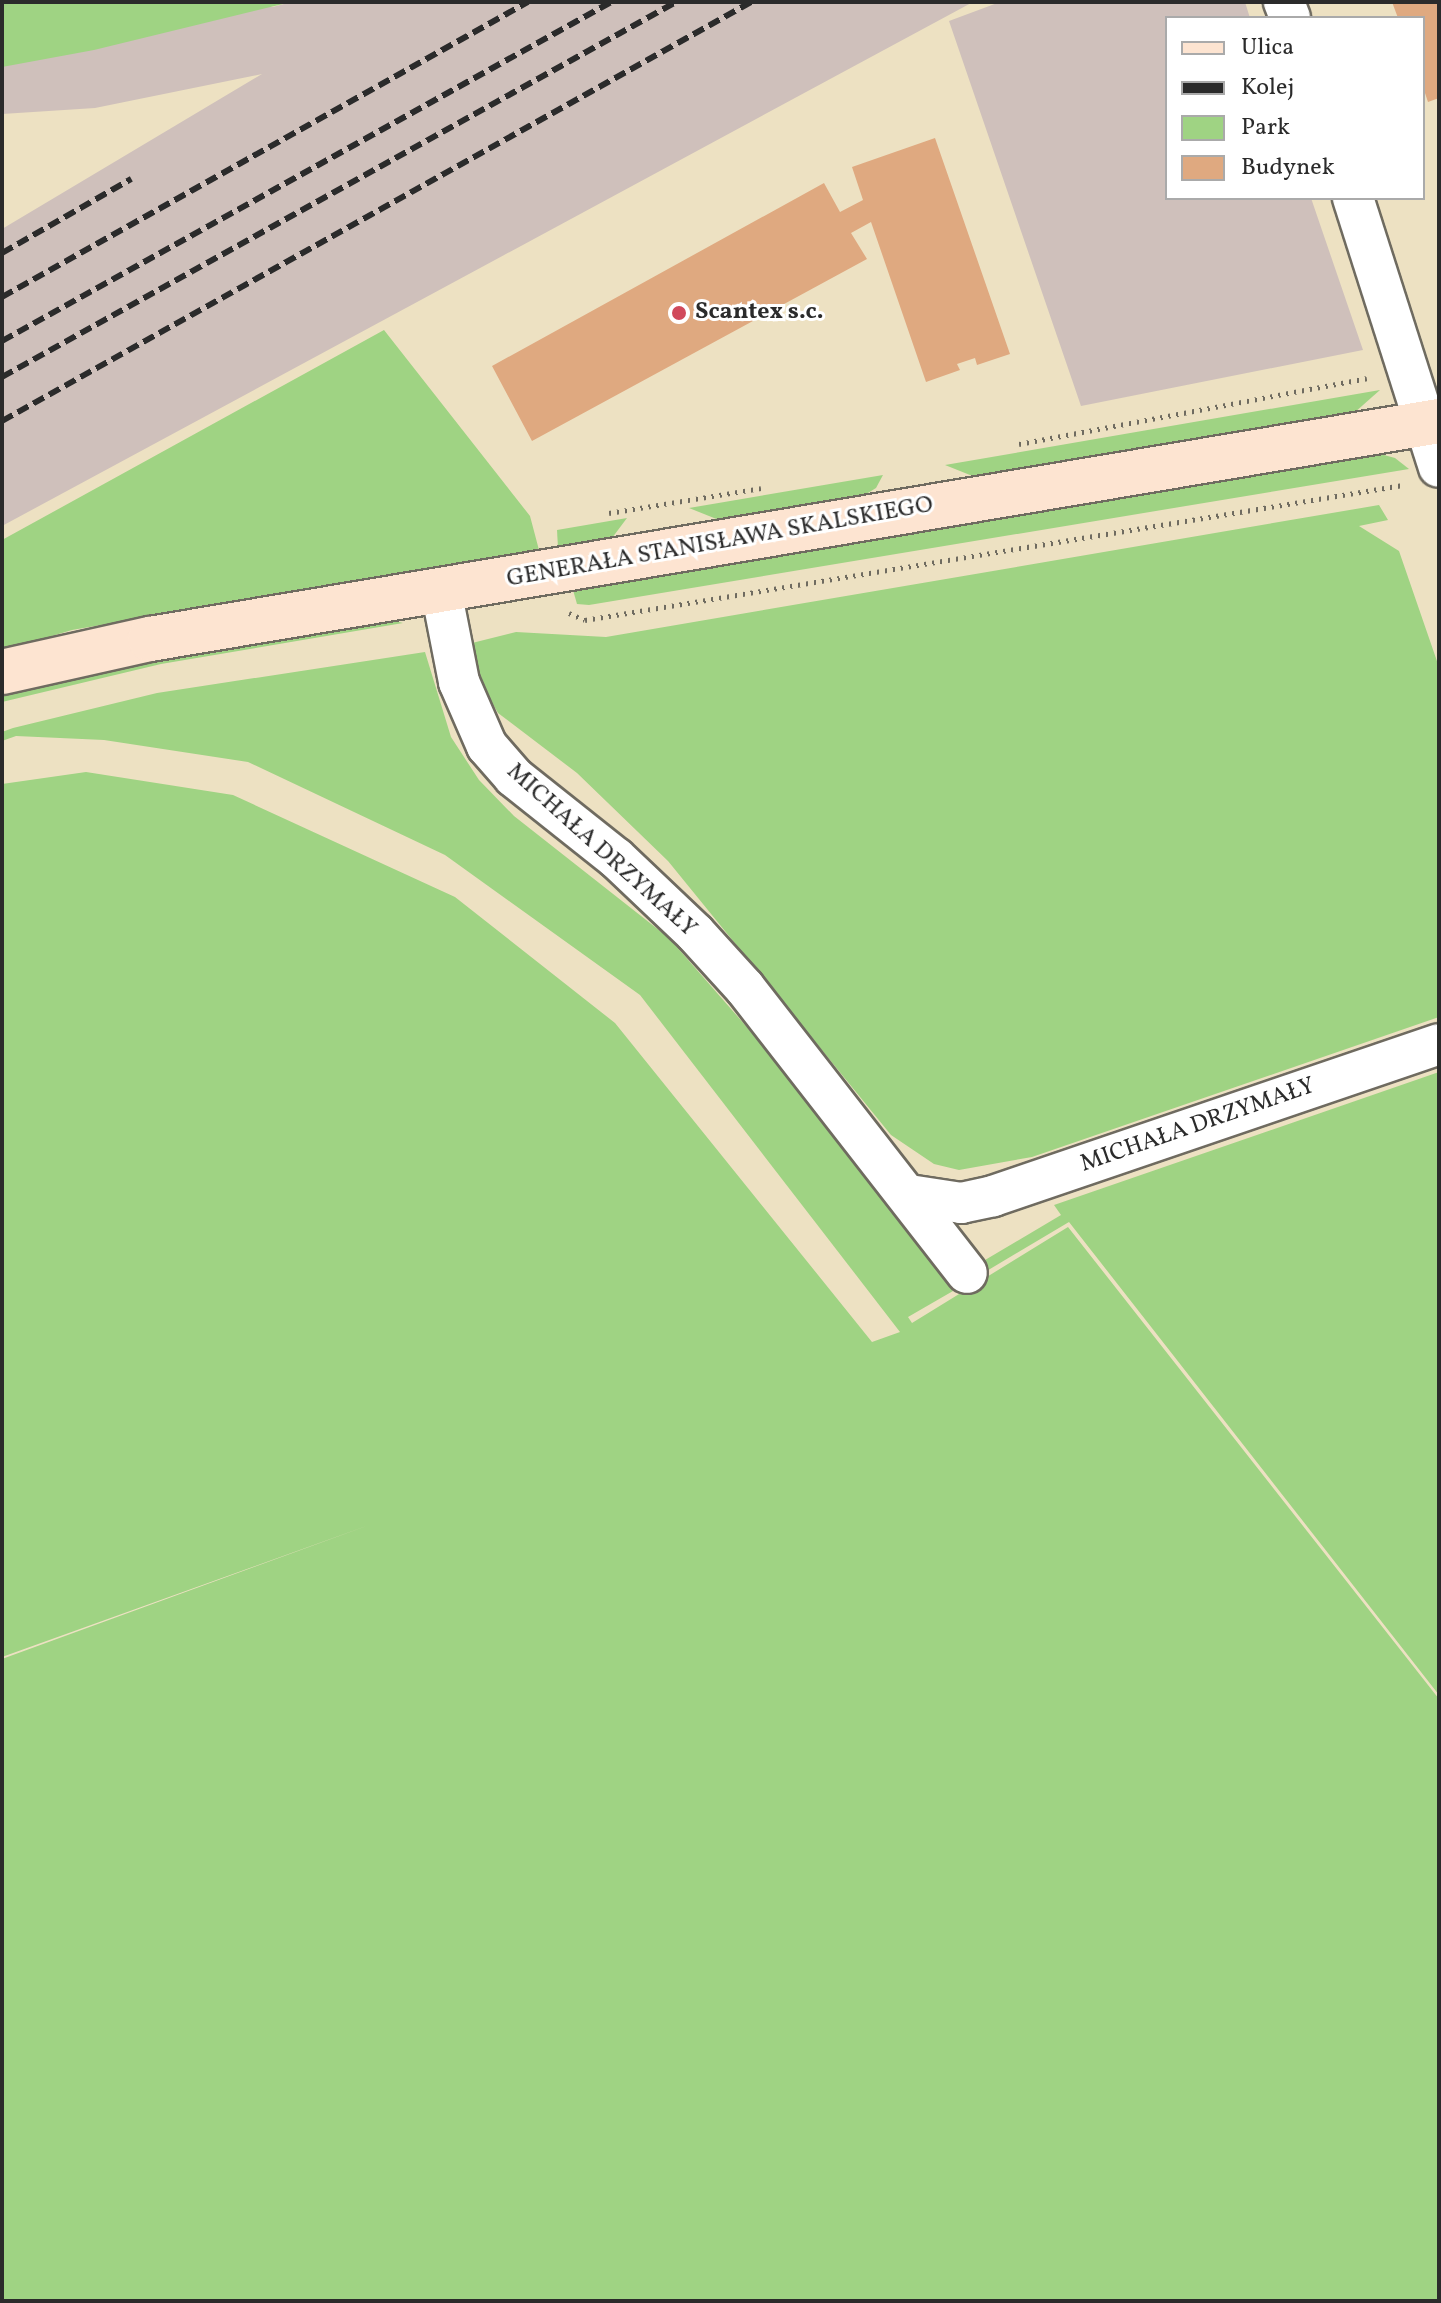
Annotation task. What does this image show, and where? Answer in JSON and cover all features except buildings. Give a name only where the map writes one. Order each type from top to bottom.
[{"type":"street","points":[[1354,200],[1433,423],[1424,476]]},
{"type":"street","name":"GENERAŁA STANISŁAWA SKALSKIEGO","points":[[2,672],[77,652],[1433,423]]},
{"type":"street","name":"MICHAŁA DRZYMAŁY","points":[[441,590],[459,682],[487,746],[514,777],[616,858],[695,933],[909,1195],[967,1273]]},
{"type":"street","name":"MICHAŁA DRZYMAŁY","points":[[909,1195],[961,1203],[993,1196],[1439,1044]]},
{"type":"path","points":[[564,612],[585,620],[1424,476]]},
{"type":"shaded area","points":[[2,2],[273,7],[291,2],[973,2],[2,526],[2,229],[262,74],[95,108],[2,114]]},
{"type":"shaded area","points":[[1000,2],[1245,2],[1249,16],[1165,16],[1165,200],[1312,200],[1363,350],[1081,406],[949,21]]},
{"type":"green space","points":[[2,2],[291,2],[94,50],[2,67]]},
{"type":"green space","points":[[384,330],[530,516],[539,550],[72,630],[2,651],[2,540]]},
{"type":"green space","points":[[1380,390],[1354,413],[975,477],[945,465]]},
{"type":"green space","points":[[1373,452],[1395,458],[1409,469],[589,605],[577,604],[573,590]]},
{"type":"green space","points":[[883,475],[876,488],[863,496],[724,522],[689,508]]},
{"type":"green space","points":[[1379,505],[1388,520],[1359,526],[1399,551],[1439,667],[1439,1017],[1032,1157],[959,1170],[934,1164],[891,1135],[668,861],[577,773],[498,713],[477,676],[472,643],[516,632],[606,637]]},
{"type":"green space","points":[[627,518],[612,538],[558,548],[557,530]]},
{"type":"green space","points":[[391,620],[403,623],[161,664],[2,702],[2,696],[71,677]]},
{"type":"green space","points":[[425,652],[451,737],[479,780],[514,816],[669,938],[773,1057],[953,1291],[908,1317],[912,1323],[1068,1227],[1439,1699],[1439,2301],[2,2301],[2,1659],[372,1524],[2,1657],[2,784],[86,772],[233,795],[455,897],[615,1023],[872,1342],[900,1332],[640,995],[445,855],[248,762],[104,740],[16,736],[2,741],[2,732],[13,728],[157,693]]},
{"type":"green space","points":[[1439,1072],[1439,1695],[1069,1222],[985,1272],[980,1263],[1061,1215],[1054,1205]]},
{"type":"railway","points":[[2,297],[528,2]]},
{"type":"railway","points":[[2,341],[611,2]]},
{"type":"railway","points":[[2,377],[676,2]]},
{"type":"railway","points":[[2,421],[751,2]]},
{"type":"railway","points":[[2,253],[131,179]]},
{"type":"place","name":"Scantex s.c.","points":[[679,313]]}]
